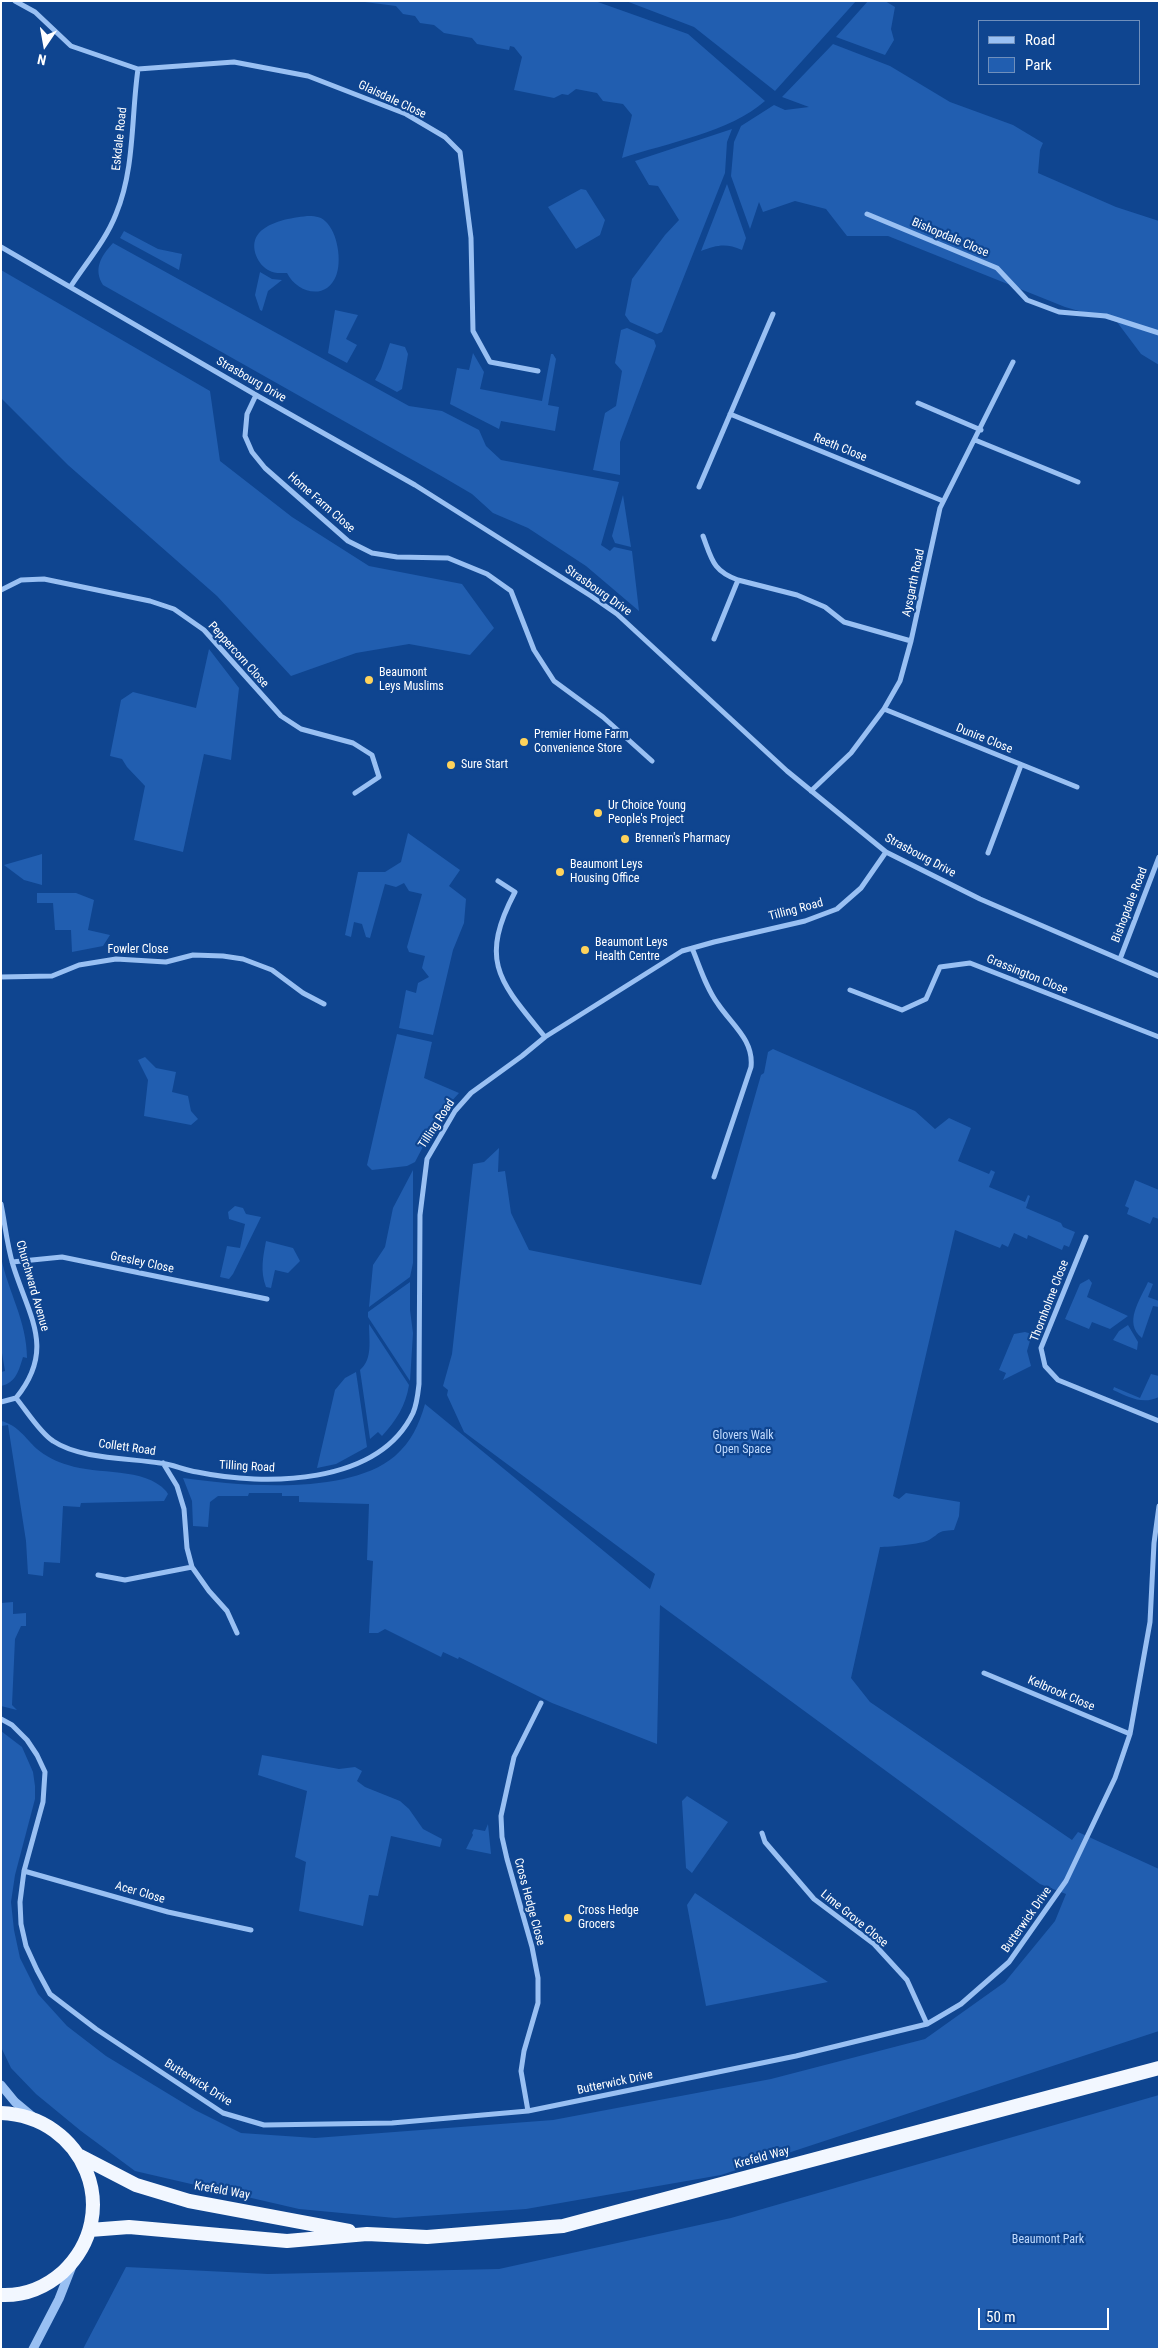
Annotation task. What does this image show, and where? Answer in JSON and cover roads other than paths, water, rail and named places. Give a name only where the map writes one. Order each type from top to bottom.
[{"type":"highway","name":"Krefeld Way","points":[[80,2156],[136,2185],[189,2201],[367,2234],[427,2237],[563,2226],[1159,2068]]},
{"type":"highway","points":[[1,2113],[15,2113],[35,2119],[60,2133],[80,2156],[93,2190],[94,2208],[90,2230],[74,2261],[53,2281],[31,2292],[12,2296],[1,2295]]},
{"type":"highway","name":"Krefeld Way","points":[[90,2230],[129,2227],[287,2241],[367,2234]]},
{"type":"street","points":[[15,1],[35,12],[71,46],[138,70]]},
{"type":"street","name":"Glaisdale Close","points":[[138,70],[234,62],[308,76],[406,114],[445,137],[460,152],[471,238],[473,331],[490,362],[538,371]]},
{"type":"street","name":"Eskdale Road","points":[[71,286],[106,234],[116,214],[128,171],[138,70]]},
{"type":"street","name":"Bishopdale Close","points":[[867,214],[997,268],[1027,300],[1059,312],[1106,316],[1159,333]]},
{"type":"street","name":"Strasbourg Drive","points":[[1,247],[256,395],[416,485],[598,600],[617,614],[810,791],[886,852],[980,899],[1159,976]]},
{"type":"street","points":[[699,487],[773,314]]},
{"type":"street","name":"Aysgarth Road","points":[[810,791],[851,753],[884,709],[900,681],[943,501],[1013,362]]},
{"type":"street","name":"Home Farm Close","points":[[256,395],[247,414],[245,436],[252,452],[265,468],[348,541],[372,554],[398,557],[448,558],[472,566],[511,591],[534,650],[554,681],[603,717],[652,760]]},
{"type":"street","points":[[918,402],[980,430]]},
{"type":"street","name":"Reeth Close","points":[[730,414],[943,501]]},
{"type":"street","points":[[975,440],[1078,482]]},
{"type":"street","points":[[703,536],[713,564],[724,575],[797,595],[825,607],[844,622],[911,641]]},
{"type":"street","name":"Peppercorn Close","points":[[1,590],[21,580],[44,579],[150,601],[174,609],[204,630],[281,716],[301,728],[353,743],[372,755],[379,777],[355,793]]},
{"type":"street","points":[[714,639],[738,580]]},
{"type":"street","name":"Dunire Close","points":[[884,709],[1077,787]]},
{"type":"street","points":[[988,853],[1021,765]]},
{"type":"street","name":"Tilling Road","points":[[163,1463],[197,1472],[232,1477],[267,1479],[302,1477],[343,1470],[359,1463],[382,1449],[400,1434],[413,1412],[419,1384],[420,1215],[426,1159],[455,1111],[471,1093],[522,1056],[545,1036],[580,1017],[658,965],[692,948],[805,921],[837,909],[861,888],[886,852]]},
{"type":"street","name":"Bishopdale Road","points":[[1120,959],[1159,857]]},
{"type":"street","points":[[498,881],[515,892],[504,913],[498,936],[496,958],[500,977],[511,995],[545,1036]]},
{"type":"street","points":[[692,948],[704,980],[713,996],[750,1045],[752,1056],[751,1067],[714,1177]]},
{"type":"street","name":"Fowler Close","points":[[1,976],[52,976],[79,965],[102,960],[166,962],[193,955],[223,956],[243,959],[272,970],[303,993],[324,1004]]},
{"type":"street","name":"Grassington Close","points":[[850,990],[902,1010],[926,999],[940,967],[970,963],[1159,1037]]},
{"type":"street","name":"Churchward Avenue","points":[[1,1204],[12,1262],[38,1338],[38,1355],[34,1371],[27,1385],[16,1398]]},
{"type":"street","name":"Thornholme Close","points":[[1086,1237],[1041,1348],[1045,1366],[1058,1380],[1159,1421]]},
{"type":"street","name":"Gresley Close","points":[[12,1262],[62,1257],[267,1300]]},
{"type":"street","points":[[1,1402],[16,1398]]},
{"type":"street","name":"Collett Road","points":[[16,1398],[51,1440],[72,1451],[163,1463],[177,1486],[184,1509],[187,1548],[192,1567],[209,1591],[227,1611],[237,1634]]},
{"type":"street","name":"Butterwick Drive","points":[[1,1719],[12,1725],[27,1740],[37,1754],[45,1772],[43,1802],[24,1872],[20,1902],[24,1938],[37,1970],[50,1994],[96,2029],[223,2112],[264,2125],[392,2123],[528,2111],[796,2056],[927,2024],[961,2004],[1009,1962],[1066,1881],[1115,1778],[1130,1734],[1150,1622],[1154,1543],[1159,1506]]},
{"type":"street","points":[[98,1575],[125,1580],[192,1567]]},
{"type":"street","name":"Kelbrook Close","points":[[984,1673],[1130,1734]]},
{"type":"street","name":"Cross Hedge Close","points":[[528,2111],[522,2071],[524,2051],[538,2004],[538,1978],[532,1947],[507,1859],[502,1837],[501,1816],[514,1758],[540,1703]]},
{"type":"street","name":"Lime Grove Close","points":[[762,1833],[765,1842],[814,1899],[874,1944],[907,1980],[927,2024]]},
{"type":"street","name":"Acer Close","points":[[24,1872],[168,1912],[251,1930]]},
{"type":"street","points":[[1,2085],[14,2102],[35,2119]]},
{"type":"street","points":[[33,2349],[59,2299],[74,2261]]},
{"type":"place","name":"Beaumont Leys Muslims","points":[[369,680]]},
{"type":"place","name":"Premier Home Farm Convenience Store","points":[[524,742]]},
{"type":"place","name":"Sure Start","points":[[451,765]]},
{"type":"place","name":"Ur Choice Young People's Project","points":[[598,813]]},
{"type":"place","name":"Brennen's Pharmacy","points":[[625,839]]},
{"type":"place","name":"Beaumont Leys Housing Office","points":[[560,872]]},
{"type":"place","name":"Beaumont Leys Health Centre","points":[[585,950]]},
{"type":"place","name":"Cross Hedge Grocers","points":[[568,1918]]},
{"type":"park label","name":"Glovers Walk Open Space","points":[[743,1443]]},
{"type":"park label","name":"Beaumont Park","points":[[1048,2240]]}]
